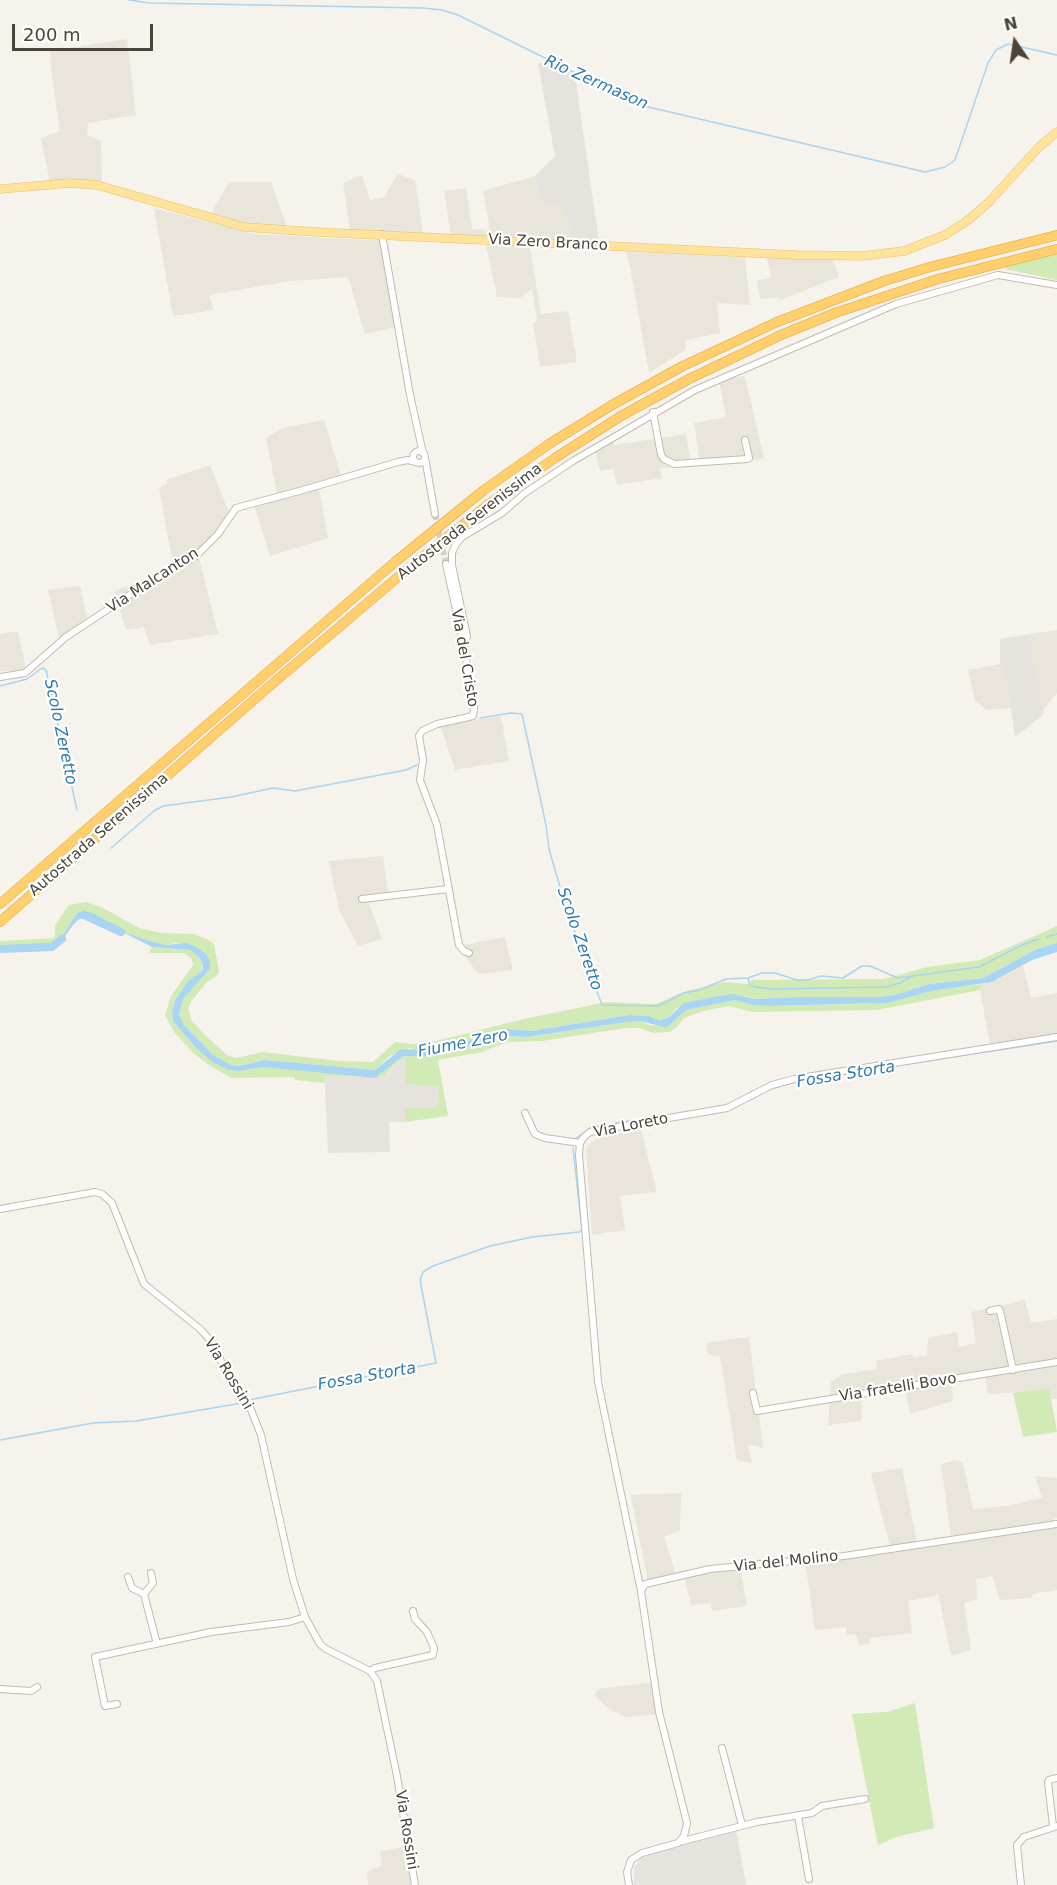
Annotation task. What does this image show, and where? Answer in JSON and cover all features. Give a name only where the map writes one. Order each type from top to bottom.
[{"type":"highway","name":"Autostrada Serenissima","points":[[0,904],[395,562],[484,490],[558,439],[612,405],[683,366],[830,300],[921,269],[1057,235]]},
{"type":"highway","name":"Autostrada Serenissima","points":[[0,922],[404,572],[490,503],[555,458],[621,416],[689,379],[782,334],[835,313],[938,279],[1057,249]]},
{"type":"main road","name":"Via Zero Branco","points":[[0,189],[85,183],[244,227],[796,255],[886,254],[934,240],[967,221],[988,203],[1039,147],[1057,132]]},
{"type":"street","points":[[382,234],[420,443],[417,456],[425,468],[435,514]]},
{"type":"street","points":[[464,646],[467,636],[452,565],[452,553],[456,544],[462,537],[502,513],[525,493],[653,412],[695,390],[896,304],[998,274],[1057,285]]},
{"type":"street","points":[[653,412],[661,455],[674,464],[747,459],[749,458],[745,440]]},
{"type":"street","name":"Via Malcanton","points":[[0,676],[25,673],[66,637],[141,588],[196,556],[218,534],[236,508],[417,456],[417,463],[425,468]]},
{"type":"street","name":"Via del Cristo","points":[[446,564],[464,646],[474,708],[473,716],[428,726],[419,736],[423,760],[420,780],[435,817],[459,945],[469,953]]},
{"type":"street","points":[[362,899],[448,889]]},
{"type":"street","name":"Via Loreto","points":[[641,1591],[598,1382],[584,1224],[580,1143],[590,1132],[727,1108],[772,1085],[794,1078],[1057,1037]]},
{"type":"street","points":[[525,1113],[535,1134],[544,1138],[580,1143]]},
{"type":"street","name":"Via Rossini","points":[[0,1209],[95,1192],[107,1198],[112,1203],[138,1274],[148,1290],[199,1328],[211,1341],[261,1435],[297,1598],[305,1617],[320,1644],[326,1650],[370,1671],[378,1688],[388,1729],[415,1885]]},
{"type":"street","points":[[990,1311],[999,1309],[1000,1311],[1013,1370]]},
{"type":"street","name":"Via fratelli Bovo","points":[[753,1393],[757,1411],[1057,1362]]},
{"type":"street","name":"Via del Molino","points":[[641,1591],[645,1584],[710,1569],[844,1556],[1057,1524]]},
{"type":"street","points":[[284,1541],[292,1539]]},
{"type":"street","points":[[144,1594],[153,1583],[151,1573]]},
{"type":"street","points":[[128,1577],[132,1588],[144,1594],[157,1644]]},
{"type":"street","points":[[641,1591],[659,1712],[687,1823],[684,1836],[678,1843]]},
{"type":"street","points":[[370,1671],[433,1655],[434,1648],[427,1632],[412,1611]]},
{"type":"street","points":[[117,1704],[105,1706],[95,1657],[211,1632],[289,1622],[305,1617]]},
{"type":"street","points":[[0,1689],[32,1691],[37,1687]]},
{"type":"street","points":[[722,1748],[742,1825]]},
{"type":"street","points":[[1021,1885],[1017,1845],[1024,1837],[1055,1826],[1048,1782],[1057,1778]]},
{"type":"street","points":[[629,1885],[628,1866],[635,1857],[642,1853],[742,1825],[798,1816],[812,1813],[822,1806],[865,1799]]},
{"type":"street","points":[[798,1816],[809,1879]]},
{"type":"shaded area","points":[[127,39],[136,115],[88,123],[87,135],[101,141],[102,185],[50,183],[41,138],[60,131],[50,51]]},
{"type":"shaded area","points":[[548,61],[575,75],[599,242],[572,241],[563,203],[540,206],[535,176],[555,156],[538,64]]},
{"type":"shaded area","points":[[398,174],[415,180],[423,234],[350,231],[343,183],[362,175],[370,200],[384,197]]},
{"type":"shaded area","points":[[535,176],[540,206],[563,202],[572,241],[451,235],[444,191],[466,188],[472,229],[490,230],[483,191]]},
{"type":"shaded area","points":[[229,182],[271,182],[287,227],[254,226],[210,215]]},
{"type":"shaded area","points":[[154,208],[254,234],[386,241],[401,326],[365,334],[348,277],[290,281],[209,295],[214,310],[173,316]]},
{"type":"shaded area","points":[[486,245],[530,247],[541,314],[568,311],[577,362],[540,367],[533,324],[537,319],[532,289],[520,298],[497,297]]},
{"type":"shaded area","points":[[626,252],[745,257],[750,305],[717,303],[720,333],[686,340],[685,350],[649,373]]},
{"type":"shaded area","points":[[767,258],[833,260],[839,277],[780,300],[779,297],[760,299],[757,280],[771,278]]},
{"type":"shaded area","points":[[745,376],[764,459],[700,464],[694,423],[726,417],[719,380]]},
{"type":"shaded area","points":[[324,420],[341,476],[319,490],[328,538],[270,556],[254,505],[277,493],[266,438],[283,428]]},
{"type":"shaded area","points":[[686,434],[691,466],[660,468],[662,478],[617,485],[613,469],[600,471],[596,452],[585,454],[612,437],[614,445]]},
{"type":"shaded area","points":[[210,465],[231,518],[219,525],[199,558],[218,634],[150,645],[144,627],[126,630],[114,591],[174,569],[159,488],[167,484],[166,480]]},
{"type":"shaded area","points":[[80,586],[87,618],[59,638],[48,590]]},
{"type":"shaded area","points":[[1057,630],[1057,693],[1043,710],[1030,634]]},
{"type":"shaded area","points":[[18,631],[26,670],[0,671],[0,634]]},
{"type":"shaded area","points":[[1030,634],[1044,714],[1015,737],[1011,708],[1008,708],[1009,693],[1000,664],[1000,639]]},
{"type":"shaded area","points":[[1000,664],[1009,693],[1008,708],[987,710],[975,701],[968,670]]},
{"type":"shaded area","points":[[501,716],[509,761],[455,770],[440,725]]},
{"type":"shaded area","points":[[383,856],[388,891],[399,897],[369,903],[382,939],[358,946],[339,910],[329,861]]},
{"type":"shaded area","points":[[505,937],[513,970],[478,974],[458,946]]},
{"type":"shaded area","points":[[1023,965],[1031,998],[1057,993],[1057,1035],[990,1045],[980,990],[982,984],[997,980]]},
{"type":"shaded area","points":[[406,1059],[406,1084],[439,1086],[438,1107],[406,1108],[405,1122],[389,1122],[390,1152],[328,1153],[323,1076],[381,1077],[388,1074],[399,1060]]},
{"type":"shaded area","points":[[641,1129],[657,1192],[620,1196],[625,1230],[592,1235],[586,1149],[596,1138]]},
{"type":"shaded area","points":[[1025,1300],[1031,1323],[1057,1319],[1057,1399],[1051,1399],[1049,1388],[988,1394],[985,1376],[951,1381],[953,1401],[910,1414],[905,1388],[861,1396],[862,1421],[828,1425],[831,1382],[843,1374],[877,1369],[876,1361],[912,1354],[913,1358],[927,1355],[928,1338],[957,1332],[959,1347],[976,1343],[971,1312]]},
{"type":"shaded area","points":[[749,1337],[763,1448],[748,1446],[752,1463],[737,1461],[720,1356],[708,1355],[706,1343]]},
{"type":"shaded area","points":[[955,1460],[963,1463],[973,1509],[1007,1506],[1042,1498],[1035,1476],[1057,1478],[1057,1518],[1054,1519],[1057,1525],[1057,1590],[1032,1594],[1032,1598],[999,1600],[993,1576],[976,1579],[977,1599],[964,1603],[971,1650],[951,1656],[938,1593],[935,1596],[908,1601],[912,1633],[870,1638],[870,1644],[859,1645],[855,1634],[847,1635],[846,1627],[815,1630],[805,1562],[890,1547],[871,1473],[902,1468],[917,1542],[951,1538],[941,1464]]},
{"type":"shaded area","points":[[681,1493],[680,1530],[664,1537],[676,1575],[648,1582],[631,1495]]},
{"type":"shaded area","points":[[740,1567],[747,1606],[712,1611],[710,1603],[691,1605],[684,1576]]},
{"type":"shaded area","points":[[656,1682],[662,1714],[626,1717],[609,1709],[594,1695],[598,1689]]},
{"type":"shaded area","points":[[736,1829],[746,1885],[634,1885],[634,1868],[643,1855]]},
{"type":"shaded area","points":[[405,1847],[411,1885],[368,1885],[367,1872],[382,1865],[380,1851]]},
{"type":"green space","points":[[1057,254],[1057,280],[1005,269],[1005,265]]},
{"type":"green space","points":[[86,902],[103,908],[139,928],[162,933],[193,934],[214,944],[218,975],[207,982],[192,1000],[188,1009],[192,1021],[205,1035],[227,1055],[236,1058],[263,1052],[338,1061],[373,1062],[395,1042],[413,1044],[432,1042],[524,1019],[606,1002],[656,1004],[686,991],[725,982],[748,984],[752,980],[884,979],[927,967],[980,960],[1057,926],[1057,943],[1037,949],[983,978],[929,984],[880,997],[756,999],[746,996],[677,1008],[668,1018],[659,1020],[649,1016],[629,1015],[531,1031],[508,1029],[481,1038],[418,1051],[409,1048],[391,1055],[375,1070],[265,1060],[239,1066],[231,1065],[212,1054],[184,1025],[179,1015],[183,999],[210,969],[210,961],[177,943],[165,945],[150,941],[127,933],[97,915],[77,913],[58,943],[0,946],[0,941],[54,938],[55,925],[69,905]]},
{"type":"green space","points":[[152,947],[190,950],[202,962],[202,971],[187,982],[175,1001],[172,1012],[173,1021],[195,1047],[229,1070],[284,1068],[366,1077],[323,1076],[325,1083],[295,1080],[294,1077],[231,1078],[212,1067],[193,1053],[174,1032],[165,1015],[171,996],[193,965],[192,959],[184,953],[149,953]]},
{"type":"green space","points":[[982,984],[980,990],[877,1010],[752,1012],[729,1006],[691,1015],[669,1032],[653,1033],[640,1028],[626,1028],[542,1041],[508,1042],[482,1052],[438,1060],[448,1116],[405,1122],[405,1108],[438,1107],[439,1087],[406,1084],[406,1059],[398,1061],[386,1075],[375,1078],[403,1056],[426,1056],[484,1044],[506,1036],[526,1037],[627,1022],[640,1021],[649,1025],[669,1026],[686,1010],[735,1000],[769,1006],[868,1004]]},
{"type":"green space","points":[[1049,1388],[1057,1432],[1023,1437],[1013,1393]]},
{"type":"green space","points":[[915,1703],[934,1828],[897,1837],[878,1845],[852,1714],[887,1712]]},
{"type":"water","points":[[86,911],[127,933],[165,945],[187,943],[206,954],[210,961],[210,969],[183,999],[179,1015],[184,1025],[212,1054],[231,1065],[239,1066],[265,1060],[375,1070],[401,1049],[424,1050],[481,1038],[508,1029],[531,1031],[629,1015],[649,1016],[659,1020],[668,1018],[684,1003],[731,994],[756,999],[880,997],[929,984],[983,978],[1037,949],[1057,943],[1057,952],[1032,960],[992,982],[932,991],[887,1003],[769,1006],[735,1000],[686,1010],[669,1026],[664,1027],[640,1021],[627,1022],[526,1037],[506,1036],[484,1044],[426,1056],[403,1056],[375,1078],[264,1067],[239,1071],[229,1070],[214,1063],[195,1047],[173,1021],[172,1012],[175,1001],[187,982],[203,968],[198,956],[190,950],[152,947],[97,919],[86,917],[73,925],[58,946],[0,949],[0,946],[58,943],[77,913]]},
{"type":"waterway","name":"Rio Zermason","points":[[129,0],[149,3],[442,10],[458,15],[640,105],[925,172],[945,167],[955,160],[988,63],[996,50],[1008,44],[1057,55]]},
{"type":"waterway","name":"Scolo Zeretto","points":[[0,686],[27,679],[42,668],[46,670],[77,810]]},
{"type":"waterway","name":"Scolo Zeretto","points":[[480,718],[511,713],[522,714],[549,849],[567,911],[602,1005],[659,1006],[683,993],[700,990],[726,979],[748,978],[762,973],[775,973],[797,980],[821,976],[843,978],[862,966],[870,966],[898,978],[979,967],[1039,939]]},
{"type":"waterway","name":"Scolo Zeretto","points":[[111,848],[163,806],[231,797],[273,788],[295,791],[406,770],[417,765]]},
{"type":"waterway","name":"Fiume Zero","points":[[84,915],[121,932]]},
{"type":"waterway","name":"Scolo Zeretto","points":[[1046,937],[1057,934]]},
{"type":"waterway","name":"Fiume Zero","points":[[0,949],[52,947],[62,939]]},
{"type":"waterway","points":[[748,979],[750,986],[773,989],[885,987],[900,983],[912,976]]},
{"type":"waterway","name":"Fossa Storta","points":[[829,1076],[1057,1041]]},
{"type":"waterway","name":"Fossa Storta","points":[[768,1090],[813,1079]]},
{"type":"waterway","name":"Fossa Storta","points":[[747,1101],[756,1097]]},
{"type":"waterway","name":"Fossa Storta","points":[[713,1114],[723,1111]]},
{"type":"waterway","name":"Fossa Storta","points":[[574,1140],[591,1127],[669,1115]]},
{"type":"waterway","name":"Fossa Storta","points":[[249,1400],[436,1363],[420,1280],[423,1272],[433,1266],[490,1246],[582,1230],[573,1148]]},
{"type":"waterway","name":"Fossa Storta","points":[[0,1440],[93,1423],[136,1421],[242,1403]]},
{"type":"tunnel","points":[[435,514],[446,564]]}]
